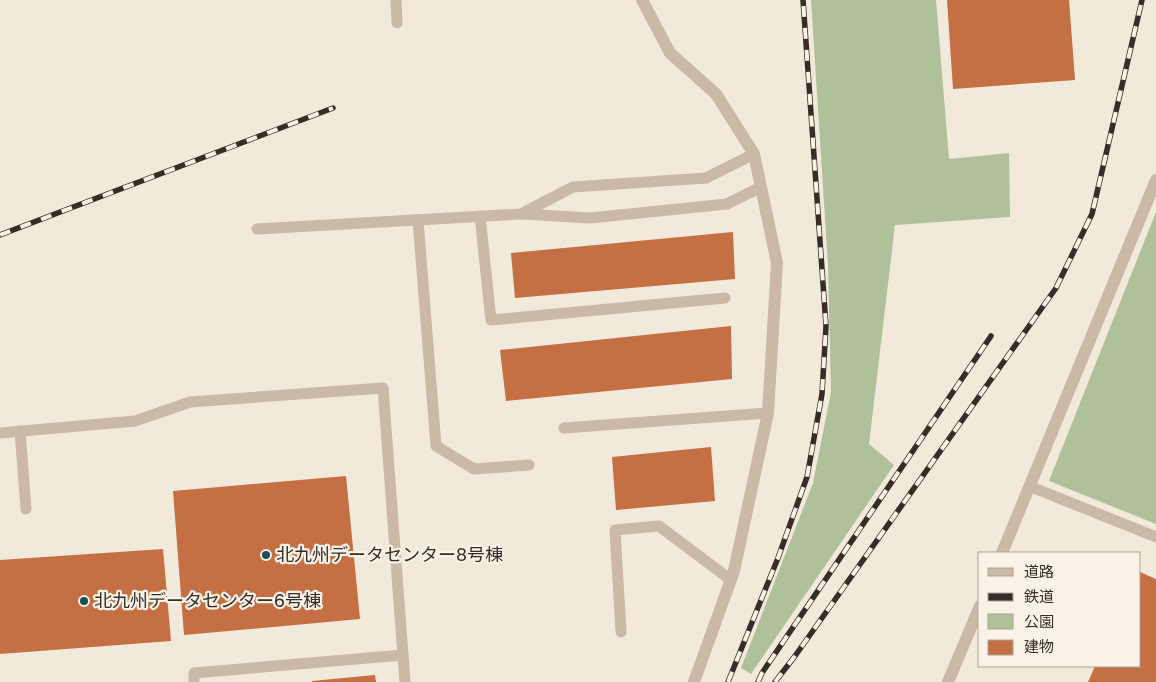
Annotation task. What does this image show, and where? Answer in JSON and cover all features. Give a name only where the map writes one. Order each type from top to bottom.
[{"type":"street","points":[[642,0],[670,52],[716,94],[754,154],[777,263],[768,413],[731,580],[694,682]]},
{"type":"street","points":[[1002,552],[1156,180]]},
{"type":"street","points":[[948,682],[978,611]]},
{"type":"lane","points":[[396,0],[397,23]]},
{"type":"lane","points":[[521,214],[573,187],[706,178],[754,154]]},
{"type":"lane","points":[[257,229],[521,214],[590,218],[728,204],[761,187]]},
{"type":"lane","points":[[480,216],[491,320],[725,298]]},
{"type":"lane","points":[[418,220],[436,446],[474,469],[529,465]]},
{"type":"lane","points":[[0,433],[135,421],[190,402],[383,388],[404,682]]},
{"type":"lane","points":[[564,428],[768,413]]},
{"type":"lane","points":[[20,432],[26,508]]},
{"type":"lane","points":[[1029,486],[1156,537]]},
{"type":"lane","points":[[621,632],[615,530],[659,526],[731,580]]},
{"type":"lane","points":[[194,682],[194,673],[402,655]]},
{"type":"green space","points":[[811,0],[936,0],[949,159],[1009,153],[1010,217],[895,225],[869,444],[894,465],[751,674],[741,668],[813,483],[831,392],[828,265]]},
{"type":"green space","points":[[1156,212],[1156,524],[1049,481]]},
{"type":"building","points":[[947,0],[1069,0],[1075,80],[953,89]]},
{"type":"building","points":[[733,232],[735,279],[515,298],[511,253]]},
{"type":"building","points":[[731,326],[732,379],[506,401],[500,350]]},
{"type":"building","points":[[711,447],[715,501],[616,510],[612,457]]},
{"type":"building","name":"北九州データセンター8号棟","points":[[346,476],[360,619],[184,635],[173,491]]},
{"type":"building","name":"北九州データセンター6号棟","points":[[163,549],[171,641],[0,654],[0,560]]},
{"type":"building","points":[[1141,572],[1156,579],[1156,682],[1088,682],[1095,667],[1141,667]]},
{"type":"building","points":[[375,675],[376,682],[312,682],[312,681]]},
{"type":"railway","points":[[728,682],[778,558],[807,477],[822,394],[826,326],[803,0]]},
{"type":"railway","points":[[775,682],[1056,288],[1092,214],[1142,0]]},
{"type":"railway","points":[[0,235],[333,108]]},
{"type":"railway","points":[[758,682],[762,673],[991,336]]},
{"type":"place","name":"北九州データセンター8号棟","points":[[266,555]]},
{"type":"place","name":"北九州データセンター6号棟","points":[[84,601]]}]
